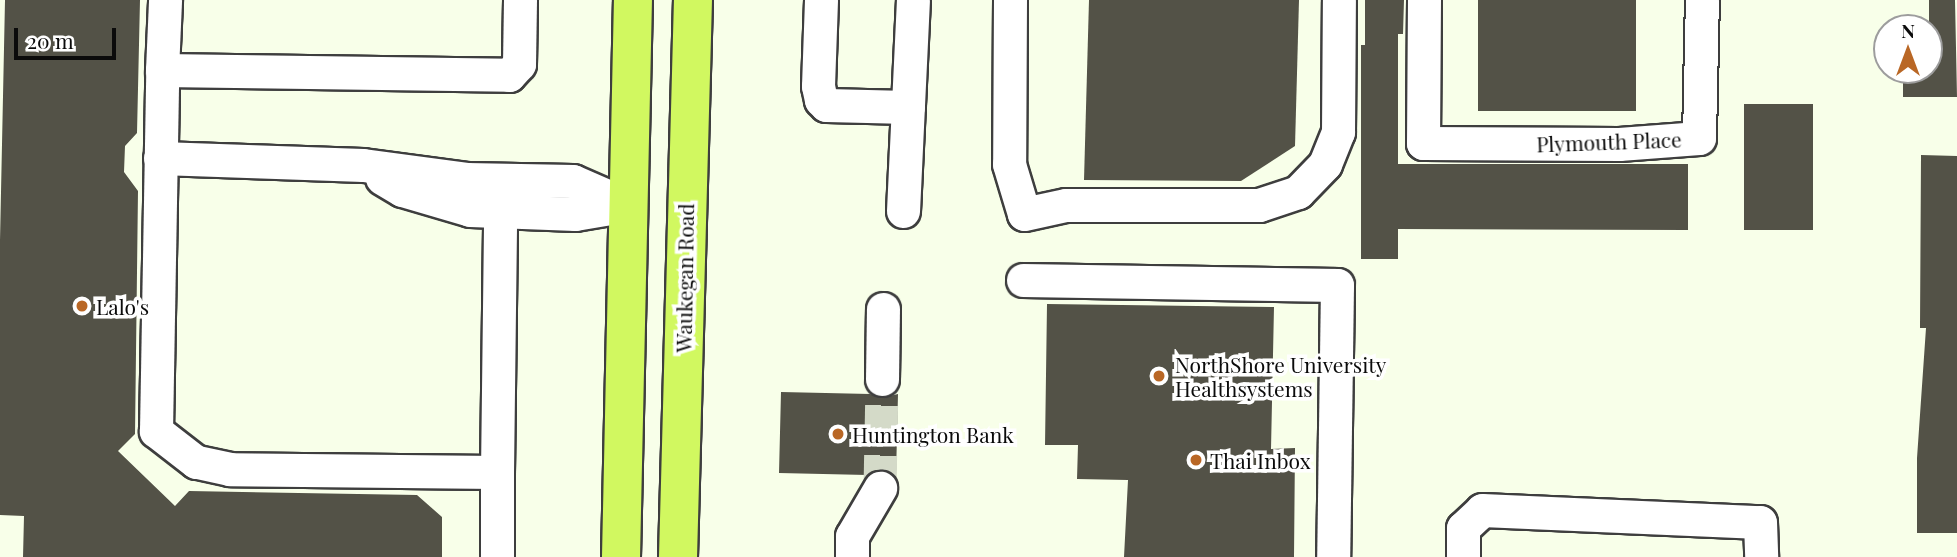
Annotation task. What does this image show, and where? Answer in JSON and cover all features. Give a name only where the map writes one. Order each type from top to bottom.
[{"type":"main road","points":[[621,557],[633,0]]},
{"type":"main road","name":"Waukegan Road","points":[[678,557],[693,0]]},
{"type":"street","points":[[165,0],[156,431],[196,462],[230,469],[497,472]]},
{"type":"street","points":[[162,69],[509,75],[519,64],[520,0]]},
{"type":"street","points":[[821,0],[818,86],[821,100],[826,105],[908,107]]},
{"type":"street","points":[[903,211],[913,0]]},
{"type":"street","points":[[1010,0],[1009,164],[1024,214],[1066,205],[1259,205],[1298,192],[1325,164],[1338,132],[1339,0]]},
{"type":"street","name":"Plymouth Place","points":[[1424,0],[1423,143],[1619,144],[1699,138],[1702,0]]},
{"type":"street","points":[[160,158],[363,166],[466,178],[573,181],[628,205]]},
{"type":"street","points":[[363,166],[402,190],[470,210],[575,214],[628,205]]},
{"type":"street","points":[[497,557],[500,211]]},
{"type":"street","points":[[1023,280],[1336,285],[1333,557]]},
{"type":"street","points":[[882,379],[883,309]]},
{"type":"street","points":[[852,557],[852,536],[880,488]]},
{"type":"street","points":[[1463,557],[1463,528],[1482,510],[1760,522],[1760,557]]},
{"type":"building","points":[[5,0],[140,0],[137,133],[125,146],[124,172],[138,191],[135,434],[118,451],[175,506],[189,491],[417,495],[442,517],[442,557],[23,557],[24,516],[0,515],[0,240]]},
{"type":"building","points":[[1089,0],[1299,0],[1295,146],[1241,181],[1084,180]]},
{"type":"building","points":[[1365,0],[1404,0],[1403,34],[1398,34],[1398,164],[1688,164],[1688,230],[1398,229],[1398,259],[1361,259],[1361,45],[1365,45]]},
{"type":"building","points":[[1478,0],[1636,0],[1636,111],[1478,111]]},
{"type":"building","points":[[1929,0],[1955,0],[1957,97],[1903,97],[1903,84],[1943,84],[1943,14],[1929,14]]},
{"type":"building","points":[[1744,104],[1813,104],[1813,230],[1744,230]]},
{"type":"building","points":[[1921,155],[1957,156],[1957,533],[1917,533],[1917,458],[1926,328],[1920,328]]},
{"type":"building","name":"NorthShore University Healthsystems","points":[[1047,304],[1274,307],[1271,449],[1295,448],[1294,557],[1124,557],[1128,480],[1077,479],[1078,445],[1045,445]]},
{"type":"building","name":"Huntington Bank","points":[[781,392],[870,394],[881,398],[898,394],[896,476],[881,469],[867,475],[779,473]]},
{"type":"tunnel","points":[[880,488],[882,379]]},
{"type":"place","name":"Lalo's","points":[[82,306]]},
{"type":"place","name":"NorthShore University Healthsystems","points":[[1159,376]]},
{"type":"place","name":"Huntington Bank","points":[[838,434]]},
{"type":"place","name":"Thai Inbox","points":[[1196,460]]}]
